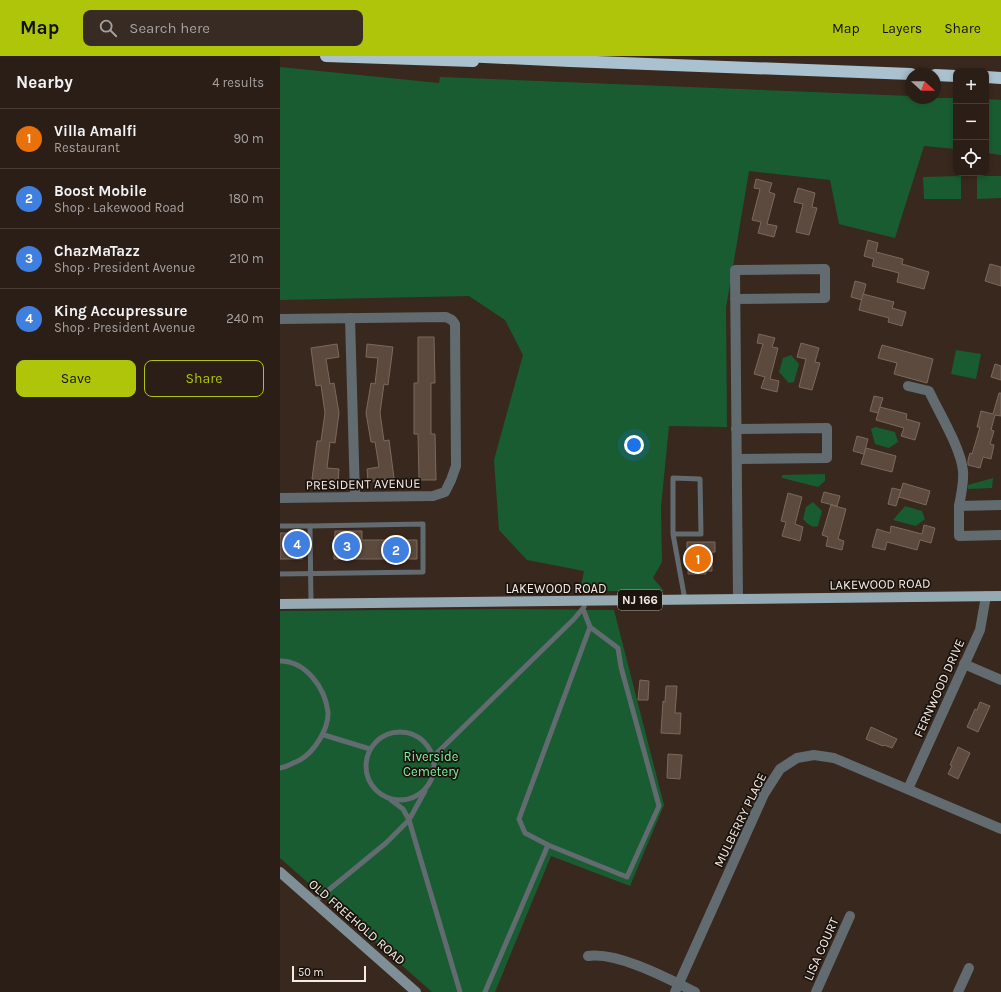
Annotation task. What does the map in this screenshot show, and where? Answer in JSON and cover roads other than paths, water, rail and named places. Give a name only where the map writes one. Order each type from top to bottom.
[{"type":"highway","points":[[326,56],[519,62],[570,61]]},
{"type":"highway","points":[[464,56],[905,74]]},
{"type":"highway","points":[[941,75],[953,76]]},
{"type":"highway","points":[[989,77],[1001,78]]},
{"type":"main road","name":"LAKEWOOD ROAD","points":[[280,604],[585,605],[685,600],[1001,596]]},
{"type":"main road","name":"OLD FREEHOLD ROAD","points":[[280,872],[416,992]]},
{"type":"street","points":[[735,299],[825,298],[825,269],[735,270],[735,299],[736,429],[736,459],[738,599]]},
{"type":"street","points":[[280,319],[350,318],[355,497]]},
{"type":"street","name":"PRESIDENT AVENUE","points":[[280,498],[433,496],[445,492],[451,480],[456,466],[455,324],[452,320],[446,318],[350,318]]},
{"type":"street","points":[[908,386],[929,391],[958,451],[963,471],[959,506],[959,536],[1001,535]]},
{"type":"street","points":[[736,429],[827,428],[827,458],[736,459]]},
{"type":"street","points":[[959,506],[1001,505]]},
{"type":"street","name":"FERNWOOD DRIVE","points":[[908,788],[980,630],[986,596]]},
{"type":"street","points":[[964,664],[1001,680]]},
{"type":"street","name":"MULBERRY PLACE","points":[[677,988],[764,794],[780,769],[797,758],[814,755],[834,758],[908,788],[1001,829]]},
{"type":"street","name":"LISA COURT","points":[[816,992],[850,916]]},
{"type":"street","points":[[588,956],[596,955],[622,960],[677,988],[695,992]]},
{"type":"street","points":[[958,992],[969,968]]},
{"type":"lane","points":[[673,534],[701,534],[700,479],[673,478],[673,534],[685,600]]},
{"type":"lane","points":[[280,526],[423,524],[423,572],[280,574]]},
{"type":"lane","points":[[310,526],[311,603]]},
{"type":"lane","points":[[585,605],[590,627],[519,819],[524,834],[627,877],[659,806],[621,667],[618,648],[590,627]]},
{"type":"lane","points":[[433,760],[437,753],[585,605]]},
{"type":"lane","points":[[280,660],[285,660],[303,668],[320,685],[328,713],[324,735],[307,756],[286,768],[280,768]]},
{"type":"lane","points":[[314,902],[386,843],[409,820],[430,782],[433,771],[433,760],[429,749],[422,740],[411,734],[400,732],[388,734],[378,740],[370,749],[366,760],[366,770],[368,780],[381,795],[391,799],[408,799],[423,791],[430,782]]},
{"type":"lane","points":[[324,735],[370,749]]},
{"type":"lane","points":[[391,799],[403,809],[409,820],[460,992]]},
{"type":"lane","points":[[485,992],[548,845]]},
{"type":"place","name":"King Accupressure","points":[[297,544]]},
{"type":"place","name":"ChazMaTazz","points":[[347,546]]},
{"type":"place","name":"Boost Mobile","points":[[396,550]]},
{"type":"place","name":"Villa Amalfi","points":[[698,559]]},
{"type":"park label","name":"Riverside Cemetery","points":[[431,764]]}]
